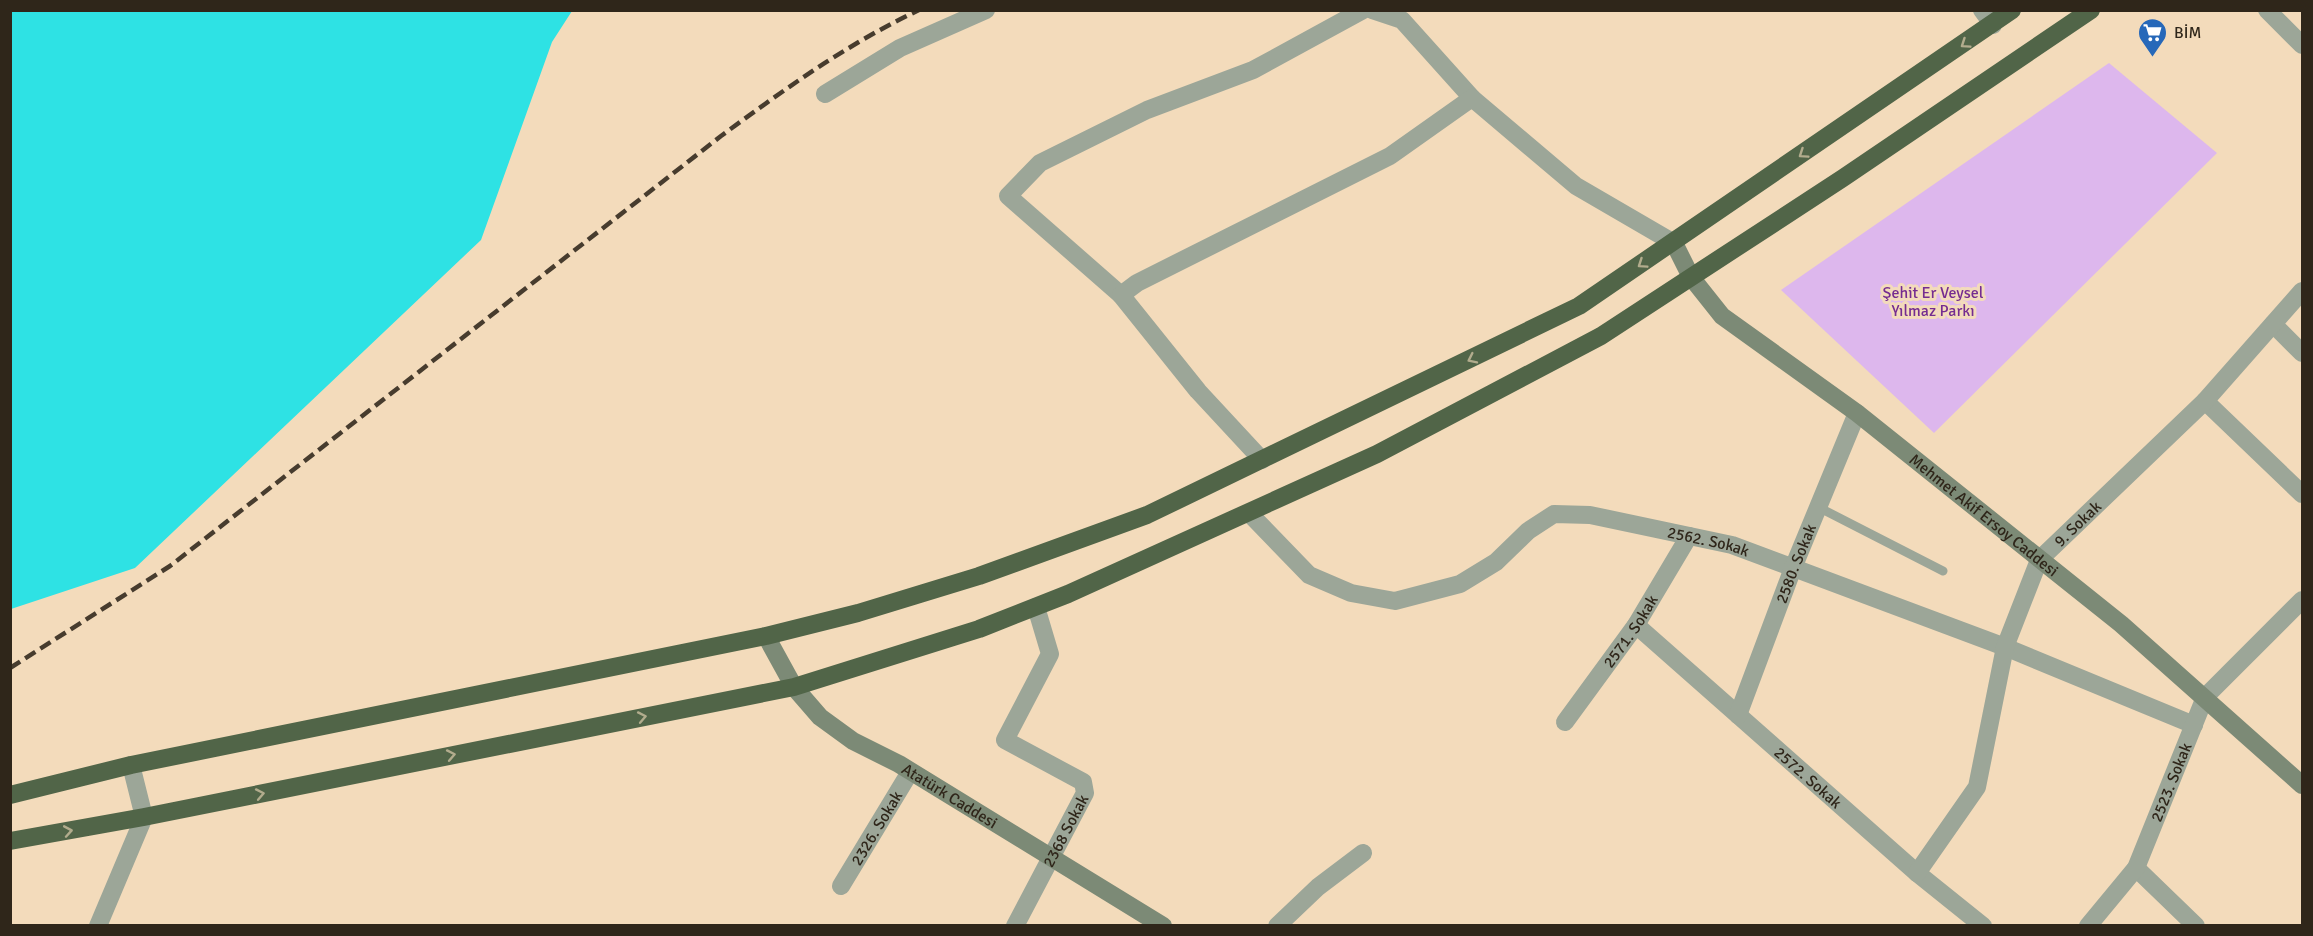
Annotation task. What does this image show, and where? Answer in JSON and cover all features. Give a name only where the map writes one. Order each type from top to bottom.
[{"type":"highway","points":[[10,795],[131,765],[766,636],[858,613],[979,576],[1147,515],[1579,306],[1674,243],[1988,18],[2012,10]]},
{"type":"highway","points":[[10,841],[144,817],[794,687],[980,629],[1036,607],[1377,454],[1601,336],[2091,10]]},
{"type":"street","points":[[825,94],[900,48],[986,10]]},
{"type":"street","points":[[1262,460],[1198,391],[1122,295],[1008,196],[1040,163],[1147,110],[1253,70],[1363,10]]},
{"type":"street","points":[[1372,10],[1402,20],[1472,98],[1576,186],[1674,243]]},
{"type":"street","points":[[2267,10],[2302,45]]},
{"type":"street","points":[[1122,295],[1137,283],[1390,156],[1472,98]]},
{"type":"street","name":"Mehmet Akif Ersoy Caddesi","points":[[1674,243],[1691,277],[1722,316],[1857,413],[2121,624],[2302,785]]},
{"type":"street","name":"9. Sokak","points":[[1917,873],[1977,787],[2005,647],[2039,560],[2205,401],[2302,291]]},
{"type":"street","points":[[2273,324],[2302,353]]},
{"type":"street","points":[[2205,401],[2302,494]]},
{"type":"street","name":"2580. Sokak","points":[[1738,715],[1793,568],[1857,413]]},
{"type":"street","name":"2562. Sokak","points":[[1249,513],[1309,575],[1351,593],[1395,601],[1460,584],[1496,562],[1528,531],[1554,514],[1590,515],[1689,536],[1732,546],[2005,647],[2194,725]]},
{"type":"street","name":"2571. Sokak","points":[[1565,722],[1636,625],[1689,536]]},
{"type":"street","points":[[2205,697],[2302,600]]},
{"type":"street","name":"2368 Sokak","points":[[1015,926],[1085,793],[1083,782],[1005,740],[1050,654],[1036,607]]},
{"type":"street","name":"2572. Sokak","points":[[1636,625],[1917,873],[1983,926]]},
{"type":"street","name":"Atatürk Caddesi","points":[[766,636],[794,687],[820,717],[853,741],[910,772],[1163,926]]},
{"type":"street","name":"2523. Sokak","points":[[2088,926],[2136,868],[2205,697]]},
{"type":"street","points":[[98,926],[144,817],[131,765]]},
{"type":"street","name":"2326. Sokak","points":[[841,886],[910,772]]},
{"type":"street","points":[[1277,926],[1318,887],[1363,853]]},
{"type":"street","points":[[2136,868],[2196,926]]},
{"type":"lane","points":[[1818,507],[1943,571]]},
{"type":"green space","name":"Şehit Er Veysel Yılmaz Parkı","points":[[2109,63],[2217,153],[1934,433],[1781,290]]},
{"type":"water","points":[[10,11],[572,11],[552,42],[481,240],[135,568],[11,609]]},
{"type":"railway","points":[[10,668],[170,566],[745,118],[842,52],[919,10]]},
{"type":"place","name":"BİM","points":[[2153,58]]}]
